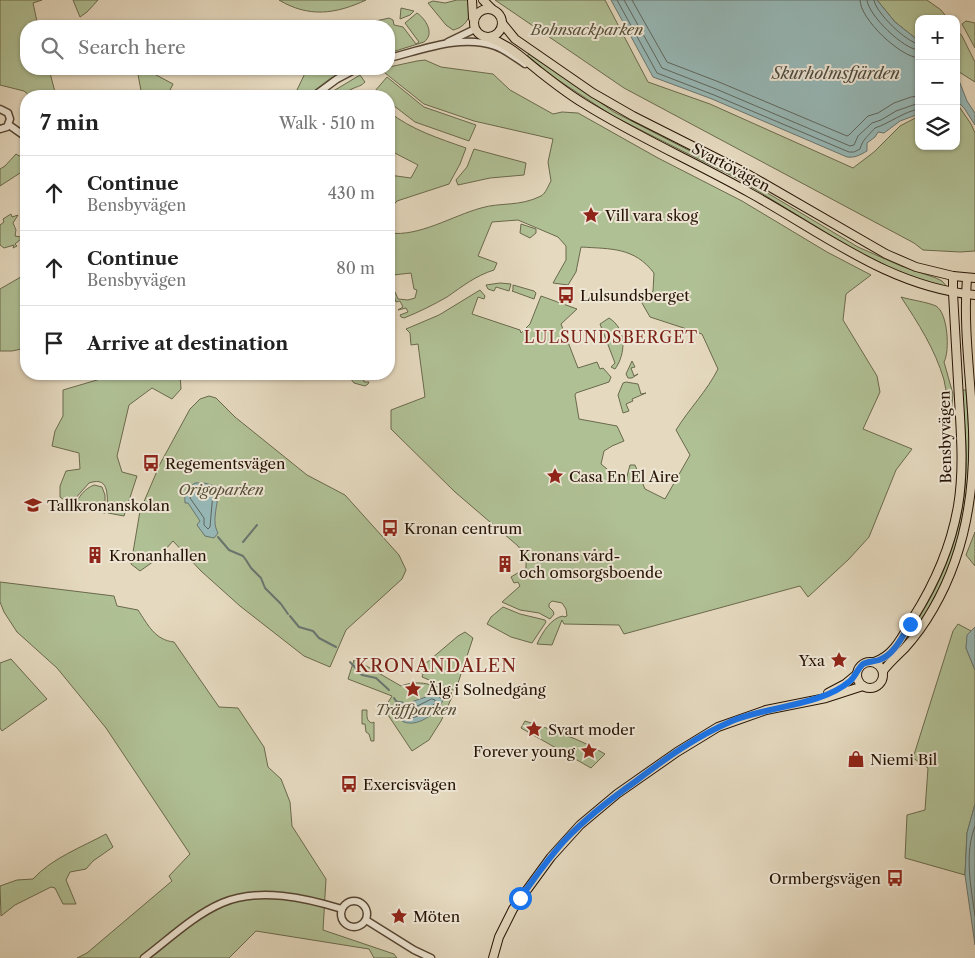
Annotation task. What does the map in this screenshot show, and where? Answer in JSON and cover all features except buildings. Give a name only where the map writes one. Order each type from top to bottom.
[{"type":"main road","points":[[472,0],[475,25],[479,34],[487,37],[497,34],[501,29],[502,23],[500,14],[483,0]]},
{"type":"main road","points":[[475,25],[479,12],[485,9],[492,9]]},
{"type":"main road","name":"Svartövägen","points":[[502,23],[512,37],[593,92],[633,116],[752,177],[886,254],[916,267],[953,276],[971,278]]},
{"type":"main road","name":"Svartövägen","points":[[487,37],[504,43],[540,72],[582,102],[609,118],[758,197],[887,272],[918,284],[952,293],[975,295]]},
{"type":"main road","name":"Bensbyvägen","points":[[874,662],[884,658],[896,646],[925,600],[939,572],[953,529],[961,486],[962,453],[952,293],[953,276]]},
{"type":"main road","name":"Bensbyvägen","points":[[883,671],[910,642],[932,610],[952,570],[967,520],[971,495],[973,456],[966,340],[966,294],[971,278]]},
{"type":"main road","points":[[811,700],[836,690],[850,681],[863,664],[874,662],[883,671],[882,680],[877,686],[869,688],[863,686],[858,681],[857,674]]},
{"type":"main road","points":[[489,958],[516,904],[551,857],[580,825],[617,794],[677,752],[718,727],[766,710],[826,698],[863,686]]},
{"type":"main road","points":[[493,958],[498,942]]},
{"type":"street","points":[[443,44],[475,25]]},
{"type":"street","points":[[395,56],[443,44],[472,43],[494,46],[540,72]]},
{"type":"street","points":[[322,90],[345,75]]},
{"type":"street","points":[[0,109],[6,111],[10,116],[9,125],[4,129],[0,129]]},
{"type":"street","points":[[9,125],[20,133]]},
{"type":"street","points":[[144,958],[209,910],[235,899],[268,895],[342,909]]},
{"type":"street","points":[[359,902],[367,911],[366,920],[358,927],[349,926],[343,920],[342,909],[348,903],[359,902]]},
{"type":"street","points":[[366,920],[414,950],[431,958]]},
{"type":"green space","points":[[0,0],[42,0],[33,3],[37,20],[20,20],[20,75],[51,75],[54,90],[20,90],[0,85]]},
{"type":"green space","points":[[73,0],[98,0],[80,17]]},
{"type":"green space","points":[[279,0],[366,0],[333,11],[312,12],[290,6]]},
{"type":"green space","points":[[468,0],[470,14],[462,26],[453,30],[446,25],[428,3],[433,1],[445,3]]},
{"type":"green space","name":"Bohnsackparken","points":[[495,0],[605,0],[648,82],[710,104],[853,168],[874,152],[900,126],[915,118],[915,150],[960,150],[960,108],[975,133],[975,251],[923,250],[914,243],[624,88]]},
{"type":"green space","points":[[877,0],[927,0],[945,15],[915,15],[915,38],[895,22]]},
{"type":"green space","points":[[401,8],[414,11],[400,19]]},
{"type":"green space","points":[[417,13],[428,27],[429,35],[424,42],[395,51],[395,25],[403,27],[416,44],[419,42],[405,23]]},
{"type":"green space","points":[[966,21],[975,23],[975,48],[962,24]]},
{"type":"green space","points":[[960,34],[975,62],[975,82],[960,73]]},
{"type":"green space","points":[[529,53],[614,112],[739,176],[858,247],[901,266],[936,278],[942,281],[948,288],[914,279],[881,264],[738,179],[613,116],[527,57]]},
{"type":"green space","points":[[425,60],[441,67],[493,74],[510,90],[553,114],[562,112],[578,113],[658,158],[742,201],[827,252],[871,275],[846,294],[843,320],[877,376],[880,392],[863,429],[912,449],[896,470],[869,537],[849,559],[808,597],[800,586],[624,634],[619,625],[564,624],[562,620],[552,645],[537,644],[551,623],[559,617],[567,616],[566,609],[562,603],[552,601],[549,604],[554,614],[550,619],[539,613],[520,610],[502,602],[520,586],[518,582],[514,583],[511,577],[526,568],[526,558],[518,546],[455,492],[391,429],[391,410],[425,397],[418,344],[411,345],[410,333],[406,329],[439,315],[480,290],[485,296],[484,299],[478,297],[472,314],[520,330],[521,333],[530,324],[541,296],[577,309],[561,324],[578,368],[597,362],[600,369],[603,368],[611,377],[609,382],[576,393],[579,419],[617,426],[624,441],[604,451],[601,464],[625,484],[630,465],[635,465],[645,489],[665,499],[690,455],[676,430],[709,385],[718,369],[702,334],[650,317],[642,303],[653,291],[654,273],[638,258],[612,249],[581,247],[576,272],[568,285],[553,283],[566,260],[566,246],[558,237],[518,220],[492,222],[478,256],[497,263],[494,270],[475,278],[431,306],[404,318],[401,317],[400,315],[408,312],[406,308],[398,310],[403,307],[400,301],[396,302],[395,292],[398,299],[408,300],[415,298],[417,290],[414,289],[411,273],[395,275],[395,233],[424,229],[481,208],[525,202],[543,195],[551,181],[548,162],[553,139],[474,121],[424,104],[388,75],[395,75],[395,66]]},
{"type":"green space","points":[[138,75],[156,75],[173,84],[170,90],[141,90]]},
{"type":"green space","points":[[304,75],[336,75],[315,90],[297,90]]},
{"type":"green space","points":[[360,75],[365,82],[350,90],[335,90]]},
{"type":"green space","points":[[387,77],[424,107],[476,125],[469,141],[415,122],[395,107],[395,90],[376,90]]},
{"type":"green space","points":[[395,116],[416,129],[466,148],[449,184],[395,203],[395,176],[411,178],[418,165],[395,153]]},
{"type":"green space","points":[[474,149],[526,163],[524,175],[490,178],[458,185],[456,180],[467,167]]},
{"type":"green space","points":[[16,154],[20,156],[20,173],[0,186],[0,169]]},
{"type":"green space","points":[[11,214],[12,217],[18,215],[13,223],[16,230],[15,236],[20,237],[20,240],[15,244],[17,246],[13,248],[14,245],[4,248],[0,245],[0,225],[4,222],[3,219]]},
{"type":"green space","points":[[521,224],[536,229],[536,233],[530,238],[520,233]]},
{"type":"green space","points":[[20,277],[20,349],[0,351],[0,289]]},
{"type":"green space","points":[[511,284],[509,291],[496,287],[494,291],[488,289],[486,285]]},
{"type":"green space","points":[[513,285],[534,291],[536,293],[534,299],[512,291]]},
{"type":"green space","points":[[901,297],[936,306],[943,316],[947,332],[947,350],[944,362],[953,394],[951,414],[949,414],[948,410],[944,380],[936,358],[920,327]]},
{"type":"green space","points":[[609,318],[619,328],[623,342],[619,363],[615,369],[611,367],[615,363],[600,324]]},
{"type":"green space","points":[[632,361],[635,367],[631,368],[634,376],[638,374],[632,378],[628,378],[626,374]]},
{"type":"green space","points":[[97,380],[180,380],[181,389],[172,399],[152,388],[129,405],[117,456],[122,472],[137,476],[124,516],[108,513],[106,490],[101,482],[89,483],[73,501],[67,502],[60,497],[60,486],[66,471],[80,469],[79,453],[52,446],[55,431],[63,416],[63,390]]},
{"type":"green space","points":[[352,380],[369,382],[365,386],[354,383]]},
{"type":"green space","points":[[623,383],[638,384],[641,394],[646,393],[626,404],[629,411],[623,413],[618,395]]},
{"type":"green space","points":[[962,390],[966,390],[969,451],[967,495],[963,520],[949,566],[939,589],[914,631],[899,650],[897,649],[924,609],[936,587],[946,565],[960,519],[966,470]]},
{"type":"green space","name":"Origoparken","points":[[209,396],[216,398],[235,417],[307,475],[345,495],[399,555],[406,570],[402,579],[346,630],[330,667],[304,656],[240,606],[201,571],[173,541],[157,559],[140,571],[131,564],[140,511],[160,464],[190,409],[200,399]]},
{"type":"green space","points":[[94,485],[102,487],[105,495],[105,513],[75,507],[82,494]]},
{"type":"green space","points":[[975,532],[975,566],[966,555]]},
{"type":"green space","points":[[0,582],[114,596],[117,606],[138,610],[157,635],[167,641],[174,642],[219,707],[238,708],[264,747],[268,767],[281,779],[290,802],[292,826],[326,879],[323,930],[394,954],[397,958],[374,958],[369,949],[256,931],[229,958],[77,958],[87,953],[172,881],[169,876],[190,854],[106,728],[57,668],[17,632],[0,602]]},
{"type":"green space","points":[[503,607],[520,614],[545,620],[546,622],[532,643],[511,637],[487,624],[491,617]]},
{"type":"green space","points":[[958,624],[971,631],[966,648],[975,670],[975,804],[967,833],[965,875],[905,858],[907,815],[925,810],[928,768],[913,758],[953,631]]},
{"type":"green space","points":[[465,632],[473,638],[456,689],[453,690],[422,677],[423,674],[418,672],[418,670]]},
{"type":"green space","points":[[11,659],[47,699],[2,731],[0,728],[0,663]]},
{"type":"green space","name":"Träffparken","points":[[354,660],[401,686],[420,683],[451,692],[452,697],[441,721],[429,740],[412,751],[384,709],[392,696],[348,679]]},
{"type":"green space","points":[[362,710],[367,710],[368,720],[372,723],[374,722],[374,741],[371,741],[369,734],[366,732],[365,724],[362,724]]},
{"type":"green space","points":[[525,721],[576,739],[605,754],[591,768],[521,728]]},
{"type":"green space","points":[[106,834],[113,847],[93,861],[86,869],[70,872],[66,880],[76,904],[63,904],[55,888],[51,887],[15,905],[1,916],[0,886],[17,880],[33,879],[58,859]]},
{"type":"water","name":"Skurholmsfjärden","points":[[611,0],[877,0],[895,22],[915,38],[915,115],[900,121],[884,133],[878,132],[867,143],[867,151],[855,157],[847,157],[712,99],[653,77]]},
{"type":"water","points":[[960,83],[967,101],[975,113],[975,125],[960,104]]},
{"type":"water","points":[[195,483],[207,484],[214,487],[217,492],[215,525],[218,533],[214,538],[205,536],[197,525],[200,521],[188,503],[185,503],[187,491]]},
{"type":"water","points":[[975,627],[975,670],[966,648],[967,635]]},
{"type":"water","points":[[433,690],[437,691],[440,695],[439,697],[443,700],[432,714],[414,723],[402,721],[396,707],[396,701],[403,702],[406,707],[411,702],[426,697]]},
{"type":"water","points":[[975,804],[975,945],[965,875],[967,833]]},
{"type":"waterway","points":[[243,542],[257,525]]},
{"type":"waterway","points":[[218,537],[229,550],[243,556],[261,578],[265,588],[288,614]]},
{"type":"waterway","points":[[290,616],[299,627],[313,631],[319,638],[336,647]]},
{"type":"waterway","points":[[350,662],[362,675],[376,678],[389,690]]},
{"type":"place","name":"Vill vara skog","points":[[591,215]]},
{"type":"place","name":"Lulsundsberget","points":[[566,295]]},
{"type":"place","name":"Regementsvägen","points":[[151,463]]},
{"type":"place","name":"Casa En El Aire","points":[[555,476]]},
{"type":"place","name":"Tallkronanskolan","points":[[33,505]]},
{"type":"place","name":"Kronan centrum","points":[[390,528]]},
{"type":"place","name":"Kronanhallen","points":[[95,555]]},
{"type":"place","name":"Kronans vård- och omsorgsboende","points":[[505,564]]},
{"type":"place","name":"Yxa","points":[[839,660]]},
{"type":"place","name":"Älg i Solnedgång","points":[[413,689]]},
{"type":"place","name":"Svart moder","points":[[534,729]]},
{"type":"place","name":"Forever young","points":[[589,751]]},
{"type":"place","name":"Niemi Bil","points":[[856,759]]},
{"type":"place","name":"Exercisvägen","points":[[349,784]]},
{"type":"place","name":"Ormbergsvägen","points":[[895,878]]},
{"type":"place","name":"Möten","points":[[399,916]]},
{"type":"district","name":"LULSUNDSBERGET","points":[[611,337]]},
{"type":"district","name":"KRONANDALEN","points":[[436,666]]},
{"type":"route","points":[[520,898],[551,857],[580,825],[617,794],[654,767],[705,734],[734,720],[766,710],[811,700],[836,690],[850,681],[863,664],[880,660],[888,655],[910,624]]}]
